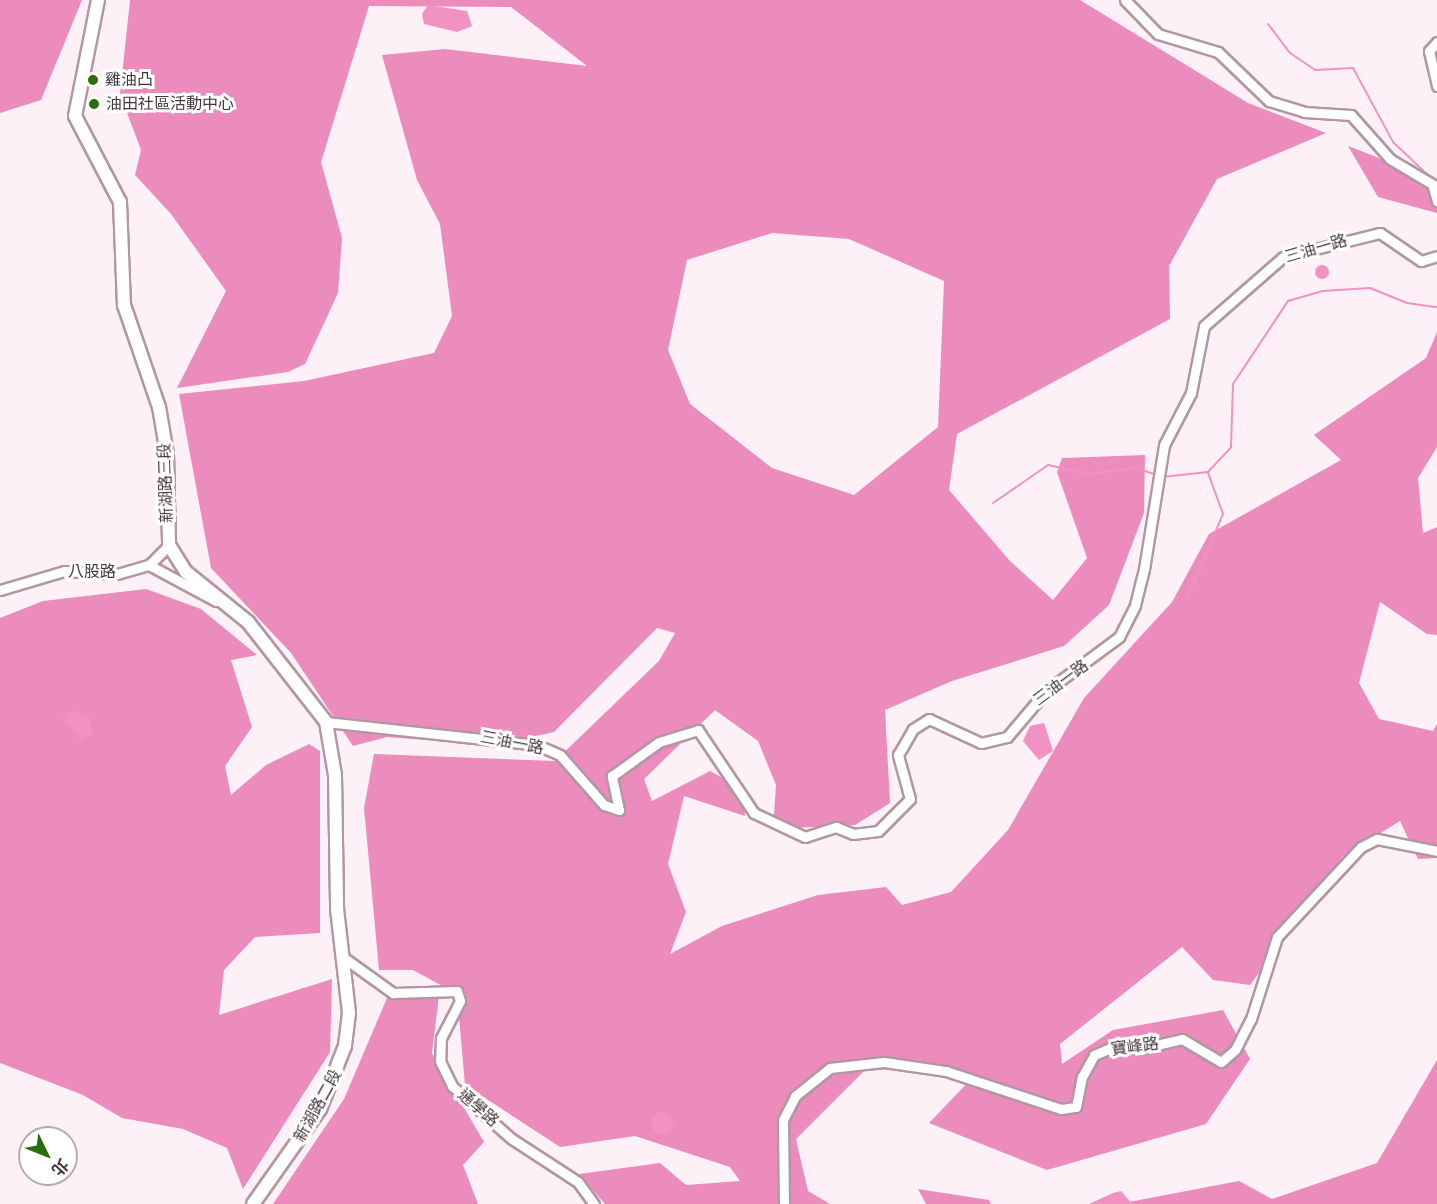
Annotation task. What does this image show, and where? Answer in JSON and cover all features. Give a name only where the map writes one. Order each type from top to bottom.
[{"type":"street","name":"新湖路三段","points":[[98,0],[75,116],[120,202],[124,305],[159,407],[167,454],[170,545],[186,572],[234,610],[326,722],[335,775],[339,929],[346,960]]},
{"type":"street","points":[[1125,0],[1158,34],[1218,52],[1269,101],[1304,112],[1351,115],[1390,159],[1435,187],[1437,201]]},
{"type":"street","points":[[1437,42],[1429,51],[1437,86]]},
{"type":"street","name":"三油一路","points":[[326,722],[537,745],[577,768],[611,810],[622,807],[612,776],[659,742],[698,730],[754,813],[805,837],[836,826],[854,834],[878,831],[910,799],[898,755],[913,729],[929,719],[981,743],[1007,737],[1046,691],[1119,637],[1135,605],[1144,569],[1164,445],[1191,393],[1204,326],[1283,257],[1380,233],[1421,261],[1437,256]]},
{"type":"street","name":"八股路","points":[[0,590],[64,571],[117,574],[149,565],[170,545]]},
{"type":"street","points":[[149,565],[234,610]]},
{"type":"street","name":"寶峰路","points":[[784,1204],[783,1120],[795,1096],[830,1068],[884,1062],[946,1071],[1061,1109],[1076,1107],[1082,1077],[1094,1055],[1115,1046],[1139,1049],[1182,1039],[1221,1062],[1235,1050],[1251,1019],[1277,937],[1361,847],[1377,839],[1437,850]]},
{"type":"street","name":"新湖路二段","points":[[253,1204],[312,1124],[342,1063],[349,1013],[346,960]]},
{"type":"street","name":"通學路","points":[[346,960],[393,993],[457,991],[460,1000],[440,1050],[452,1086],[512,1139],[578,1182],[594,1204]]},
{"type":"shaded area","points":[[0,0],[82,0],[41,100],[0,113]]},
{"type":"shaded area","points":[[130,0],[1080,0],[1248,103],[1326,133],[1217,179],[1169,266],[1170,319],[957,434],[949,490],[1010,561],[1053,600],[1087,558],[1057,472],[1062,458],[1145,455],[1144,513],[1109,605],[1064,646],[952,681],[885,710],[890,803],[855,825],[773,829],[776,785],[758,741],[715,710],[644,779],[652,801],[710,771],[743,789],[745,816],[684,796],[668,864],[686,912],[670,954],[722,926],[818,895],[886,887],[902,905],[951,892],[1008,830],[1084,698],[1172,602],[1209,534],[1341,460],[1314,435],[1426,358],[1437,332],[1437,447],[1418,478],[1423,533],[1437,527],[1437,635],[1427,634],[1380,602],[1359,683],[1379,719],[1433,731],[1437,724],[1437,858],[1418,859],[1400,821],[1342,857],[1250,985],[1213,980],[1182,947],[1060,1044],[1062,1064],[1113,1030],[1223,1010],[1250,1059],[1206,1124],[1047,1170],[929,1123],[974,1076],[876,1059],[796,1139],[808,1191],[830,1204],[605,1204],[579,1174],[660,1163],[686,1185],[740,1181],[730,1167],[635,1136],[560,1147],[465,1085],[457,994],[413,970],[379,970],[364,808],[374,754],[555,761],[659,661],[675,633],[657,628],[554,732],[495,745],[387,737],[353,746],[291,653],[211,568],[179,394],[304,381],[434,353],[452,316],[440,224],[417,180],[382,55],[445,49],[587,66],[511,7],[369,6],[321,162],[342,238],[338,293],[305,364],[288,372],[177,388],[226,291],[171,214],[135,175],[141,150],[120,94]],"holes":[[[772,233],[849,239],[944,281],[938,427],[854,495],[772,468],[690,404],[668,350],[687,260]]]},
{"type":"shaded area","points":[[428,5],[467,11],[472,26],[457,32],[424,24],[422,14]]},
{"type":"shaded area","points":[[1348,146],[1379,158],[1437,196],[1437,213],[1378,197]]},
{"type":"shaded area","points":[[1319,265],[1325,265],[1329,272],[1325,279],[1319,279],[1315,275],[1315,269]]},
{"type":"shaded area","points":[[146,589],[201,609],[257,655],[231,660],[252,727],[225,766],[231,795],[266,765],[309,744],[320,751],[320,933],[255,937],[224,970],[219,1015],[332,979],[330,1052],[243,1189],[227,1148],[183,1129],[122,1118],[83,1095],[0,1063],[0,618],[43,601]]},
{"type":"shaded area","points":[[73,711],[90,718],[92,734],[81,741],[62,715]]},
{"type":"shaded area","points":[[1044,723],[1053,751],[1039,760],[1023,741],[1030,726]]},
{"type":"shaded area","points":[[439,996],[432,1053],[484,1142],[463,1165],[478,1204],[273,1204],[344,1099],[387,998]]},
{"type":"shaded area","points":[[1437,1060],[1437,1204],[1118,1204],[1239,1181],[1272,1199],[1377,1163]]},
{"type":"shaded area","points":[[662,1112],[670,1115],[673,1123],[670,1131],[662,1134],[654,1131],[651,1123],[654,1115]]},
{"type":"shaded area","points":[[918,1189],[989,1200],[991,1204],[926,1204]]},
{"type":"shaded area","points":[[1121,1191],[1132,1204],[1089,1204],[1113,1193]]},
{"type":"waterway","points":[[1268,24],[1290,53],[1315,70],[1353,68],[1393,142],[1433,180]]},
{"type":"waterway","points":[[1162,477],[1208,472],[1231,447],[1233,384],[1288,301],[1323,291],[1370,288],[1407,303],[1437,307]]},
{"type":"waterway","points":[[993,503],[1048,465],[1089,474],[1137,468],[1156,475]]},
{"type":"waterway","points":[[1187,598],[1223,514],[1208,473]]},
{"type":"place","name":"雞油凸","points":[[93,80]]},
{"type":"place","name":"油田社區活動中心","points":[[94,104]]}]
